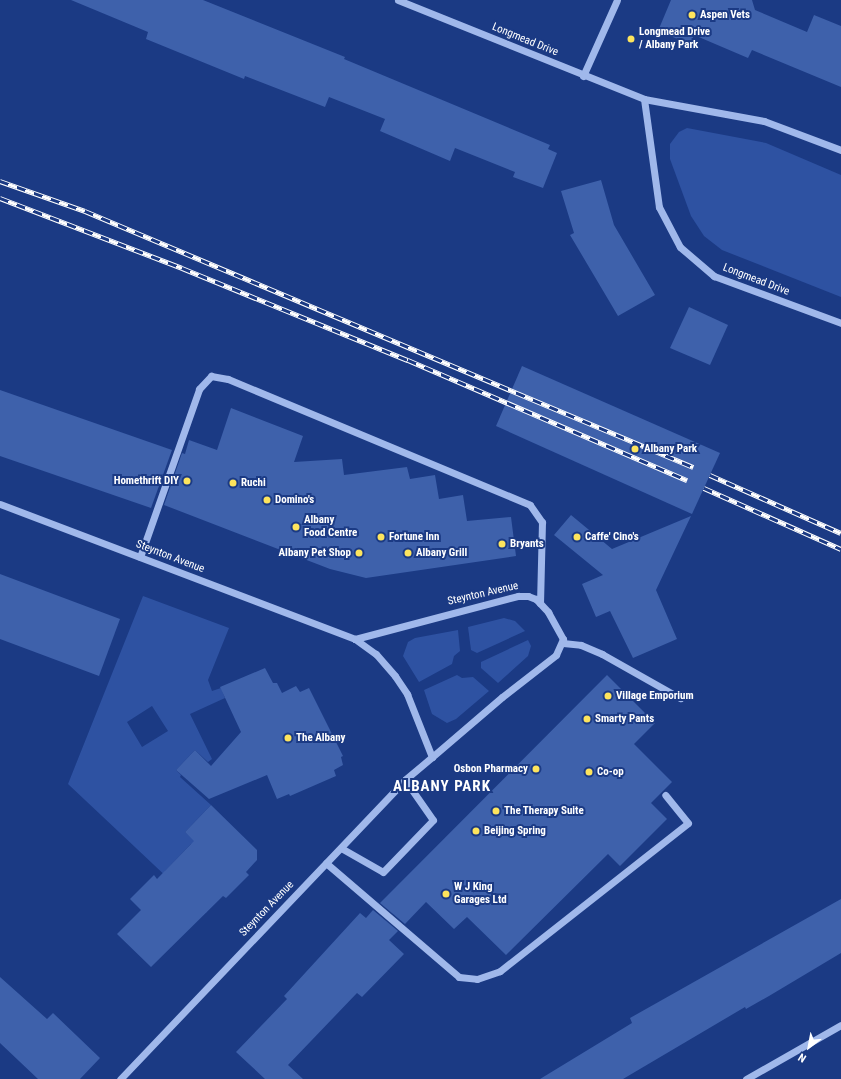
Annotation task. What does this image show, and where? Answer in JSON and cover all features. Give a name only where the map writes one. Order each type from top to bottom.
[{"type":"street","name":"Longmead Drive","points":[[398,0],[583,76],[644,99],[764,121],[841,150]]},
{"type":"street","points":[[583,76],[617,0]]},
{"type":"street","name":"Longmead Drive","points":[[644,99],[659,206],[680,247],[714,276],[841,323]]},
{"type":"street","points":[[140,557],[200,389],[211,376],[228,379],[530,504],[542,522],[540,603],[555,622],[563,643],[581,645],[602,654],[680,698]]},
{"type":"street","name":"Steynton Avenue","points":[[0,504],[354,639],[376,654],[395,676],[407,694],[432,757]]},
{"type":"street","name":"Steynton Avenue","points":[[354,639],[518,596],[528,596],[540,603]]},
{"type":"street","name":"Steynton Avenue","points":[[120,1079],[405,780],[502,697],[556,655],[563,643]]},
{"type":"street","points":[[340,848],[383,872],[433,820],[405,780]]},
{"type":"street","points":[[326,863],[459,977],[477,979],[500,972],[688,823],[665,794]]},
{"type":"street","points":[[746,1079],[841,1025]]},
{"type":"shaded area","points":[[687,128],[766,143],[841,175],[841,297],[722,250],[704,236],[691,216],[670,159],[670,144],[679,132]]},
{"type":"shaded area","points":[[143,596],[229,628],[208,680],[212,691],[221,688],[225,698],[190,714],[212,759],[208,762],[195,750],[176,770],[181,775],[180,777],[211,805],[185,832],[197,843],[191,844],[165,871],[207,912],[205,913],[68,784]],"holes":[[[152,706],[168,731],[142,747],[127,722]]]},
{"type":"shaded area","points":[[504,618],[515,621],[525,631],[477,653],[471,650],[468,627]]},
{"type":"shaded area","points":[[458,630],[460,651],[454,656],[452,664],[419,682],[403,656],[408,642],[415,638]]},
{"type":"shaded area","points":[[528,640],[531,646],[528,656],[498,683],[481,668],[481,662]]},
{"type":"shaded area","points":[[457,675],[462,678],[473,677],[489,691],[456,719],[447,723],[432,714],[424,690]]},
{"type":"building","points":[[71,0],[203,0],[345,57],[344,59],[550,145],[548,149],[557,153],[543,188],[513,177],[515,172],[455,148],[450,161],[380,131],[385,119],[329,97],[325,107],[245,76],[244,79],[146,39],[148,32]]},
{"type":"building","points":[[671,0],[752,0],[755,10],[807,32],[814,15],[841,26],[841,87],[752,50],[748,58],[694,35],[690,44],[658,31]]},
{"type":"building","points":[[601,180],[614,225],[655,295],[618,316],[570,235],[574,233],[561,191]]},
{"type":"building","points":[[689,307],[728,325],[710,365],[670,348]]},
{"type":"building","points":[[522,366],[720,453],[692,514],[496,426]]},
{"type":"building","points":[[0,390],[172,450],[151,508],[0,456]]},
{"type":"building","points":[[231,408],[303,436],[294,462],[342,459],[344,475],[407,467],[410,479],[435,475],[439,499],[463,495],[467,521],[511,517],[516,556],[366,578],[330,569],[164,505],[182,453],[185,454],[189,440],[217,450]]},
{"type":"building","points":[[571,515],[612,549],[691,516],[656,590],[677,639],[633,658],[610,611],[596,617],[582,584],[603,575],[554,535]]},
{"type":"building","points":[[0,574],[120,619],[99,676],[0,639]]},
{"type":"building","name":"The Albany","points":[[265,668],[273,683],[277,683],[282,693],[296,686],[300,692],[309,688],[343,756],[341,757],[343,765],[334,770],[336,776],[290,796],[289,794],[277,799],[267,775],[209,799],[176,770],[195,750],[211,766],[241,732],[220,687]]},
{"type":"building","points":[[607,675],[655,723],[634,744],[672,782],[651,803],[667,819],[620,866],[608,854],[506,955],[467,917],[454,929],[426,902],[405,924],[380,903]]},
{"type":"building","points":[[211,805],[257,850],[257,860],[246,872],[249,875],[226,898],[223,896],[151,967],[117,934],[141,910],[130,899],[154,875],[157,879],[194,841],[185,832]]},
{"type":"building","points":[[841,899],[841,953],[746,1009],[745,1007],[623,1079],[540,1079],[632,1023],[630,1018]]},
{"type":"building","points":[[373,910],[398,931],[389,940],[404,954],[362,997],[357,993],[288,1065],[303,1079],[265,1079],[236,1052],[287,999],[284,996],[360,913],[366,918]]},
{"type":"building","points":[[0,977],[47,1019],[53,1013],[100,1058],[80,1079],[38,1079],[0,1043]]},
{"type":"railway","points":[[0,181],[85,211],[693,467]]},
{"type":"railway","points":[[0,198],[182,268],[408,360],[687,480]]},
{"type":"railway","points":[[710,475],[841,533]]},
{"type":"railway","points":[[704,488],[841,549]]},
{"type":"place","name":"Aspen Vets","points":[[692,15]]},
{"type":"place","name":"Longmead Drive / Albany Park","points":[[631,39]]},
{"type":"place","name":"Albany Park","points":[[635,449]]},
{"type":"place","name":"Homethrift DIY","points":[[187,481]]},
{"type":"place","name":"Ruchi","points":[[233,483]]},
{"type":"place","name":"Domino's","points":[[267,500]]},
{"type":"place","name":"Albany Food Centre","points":[[296,527]]},
{"type":"place","name":"Fortune Inn","points":[[381,537]]},
{"type":"place","name":"Caffe' Cino's","points":[[577,537]]},
{"type":"place","name":"Bryants","points":[[502,544]]},
{"type":"place","name":"Albany Pet Shop","points":[[359,553]]},
{"type":"place","name":"Albany Grill","points":[[408,553]]},
{"type":"place","name":"Village Emporium","points":[[608,696]]},
{"type":"place","name":"Smarty Pants","points":[[587,719]]},
{"type":"place","name":"The Albany","points":[[288,738]]},
{"type":"place","name":"Osbon Pharmacy","points":[[536,769]]},
{"type":"place","name":"Co-op","points":[[589,772]]},
{"type":"place","name":"The Therapy Suite","points":[[496,811]]},
{"type":"place","name":"Beijing Spring","points":[[476,831]]},
{"type":"place","name":"W J King Garages Ltd","points":[[446,894]]},
{"type":"district","name":"ALBANY PARK","points":[[442,787]]}]
